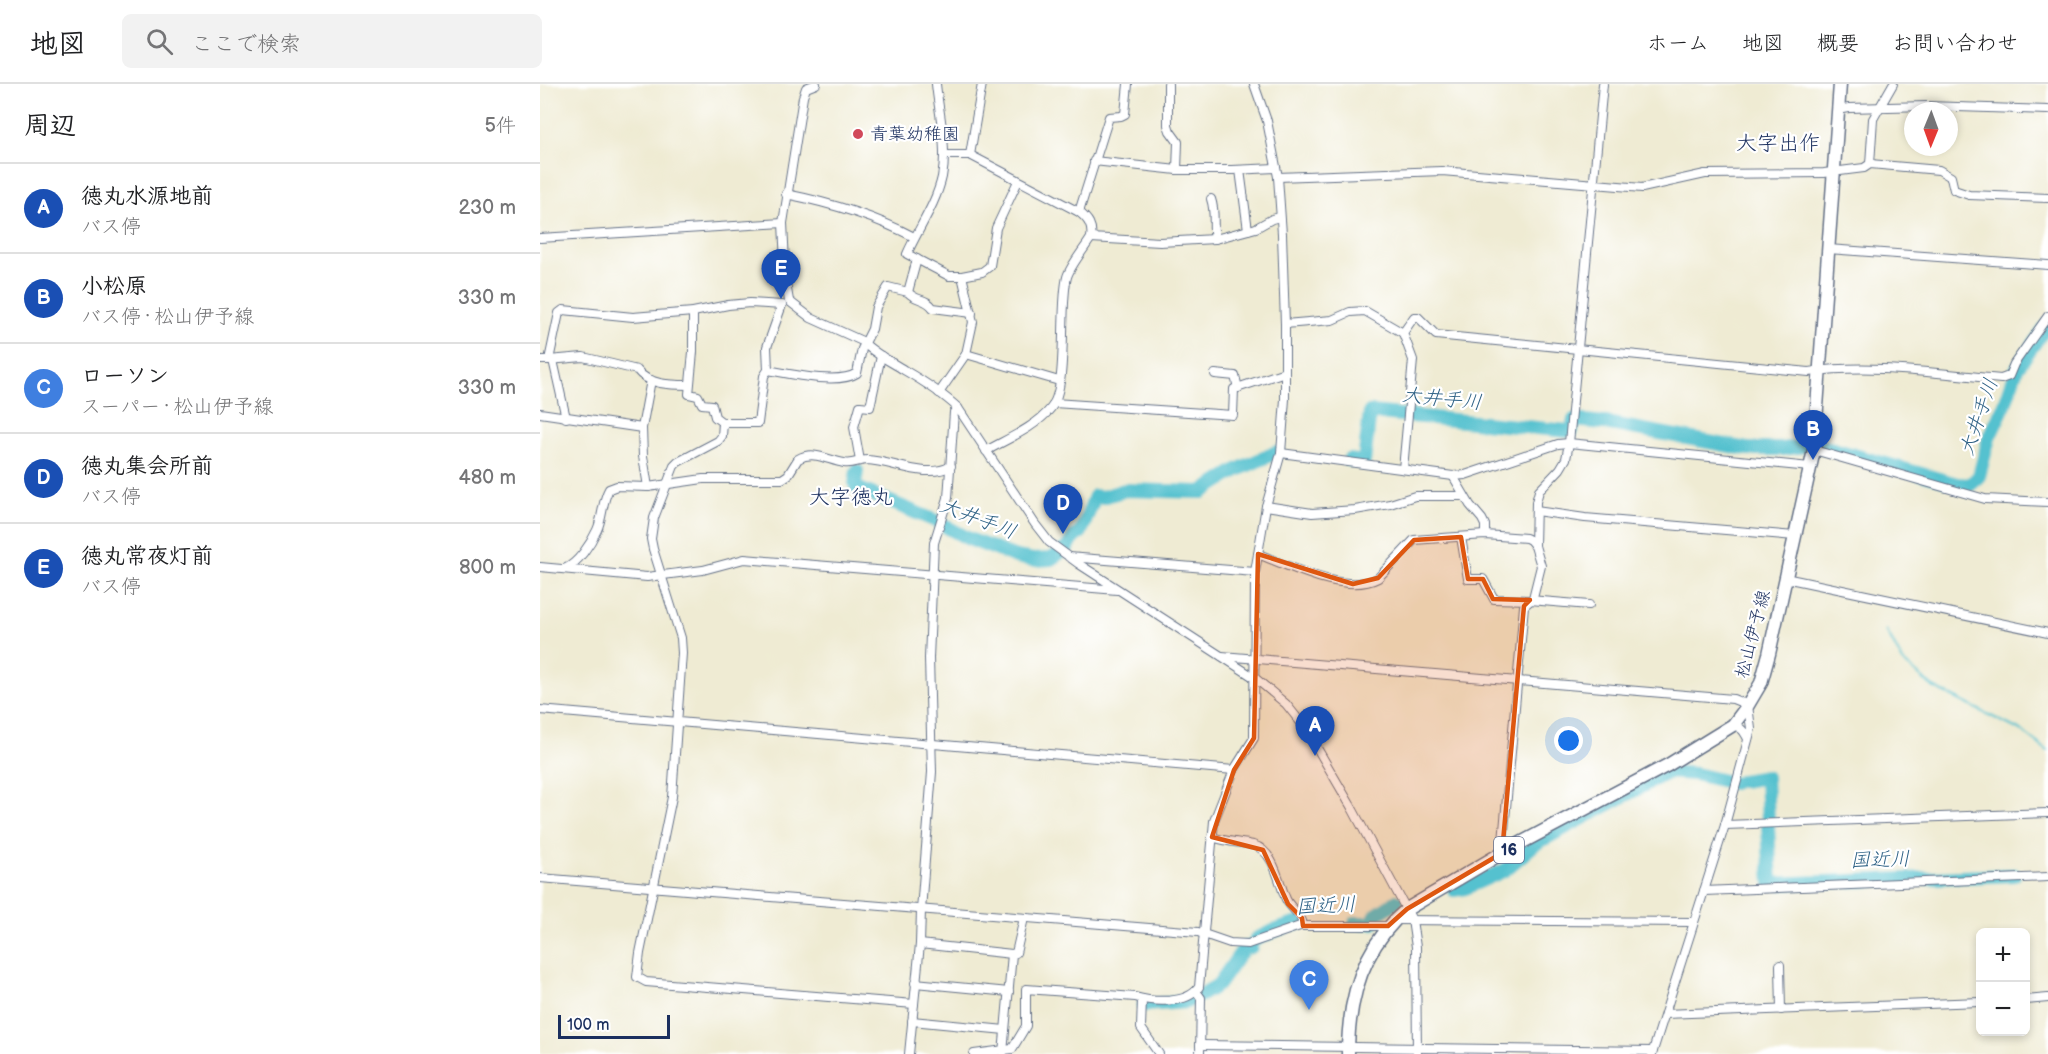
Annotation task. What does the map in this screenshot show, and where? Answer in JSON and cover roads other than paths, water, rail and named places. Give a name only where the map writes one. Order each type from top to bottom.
[{"type":"main road","name":"松山伊予線","points":[[1348,1050],[1351,1009],[1356,984],[1368,956],[1391,923],[1409,914],[1502,853],[1668,765],[1733,725],[1761,682],[1814,450],[1840,84]]},
{"type":"street","points":[[693,312],[693,352],[688,385],[689,394],[698,396],[702,404],[712,405],[716,417],[723,423],[758,423],[764,376],[768,370],[767,347],[786,303],[783,223],[786,194],[800,125],[805,86],[816,84]]},
{"type":"street","points":[[936,84],[944,156],[941,179],[934,201],[907,254],[950,276],[982,272],[990,267],[996,228],[1018,181]]},
{"type":"street","points":[[970,155],[982,84]]},
{"type":"street","points":[[1079,212],[1109,117],[1125,114],[1128,84]]},
{"type":"street","points":[[1168,84],[1168,125],[1178,142],[1177,170]]},
{"type":"street","points":[[974,1054],[1003,1052],[1012,1049],[1026,1026],[1026,989],[1135,997],[1150,1001],[1179,999],[1196,991],[1199,987],[1214,821],[1234,770],[1254,738],[1255,572],[1266,506],[1281,453],[1285,324],[1278,177],[1267,121],[1254,84]]},
{"type":"street","points":[[1502,853],[1524,606],[1536,588],[1541,566],[1535,546],[1539,491],[1560,469],[1566,459],[1569,443],[1603,84]]},
{"type":"street","points":[[1869,164],[1872,119],[1893,84]]},
{"type":"street","points":[[1838,110],[1927,106],[2048,110]]},
{"type":"street","points":[[944,156],[970,155],[1079,212],[1091,226],[1091,238],[1067,275],[1059,381],[1054,403],[1050,410],[1032,424],[986,451]]},
{"type":"street","points":[[1094,161],[1177,170],[1276,168]]},
{"type":"street","points":[[1278,177],[1442,171],[1642,189],[1705,174],[1824,173],[1864,168],[1869,164],[1939,170],[1947,173],[1954,190],[1969,195],[2048,198]]},
{"type":"street","points":[[1240,170],[1248,230]]},
{"type":"street","points":[[786,194],[820,201],[884,221],[914,237]]},
{"type":"street","points":[[1211,199],[1215,214],[1213,231],[1215,239]]},
{"type":"street","points":[[1091,238],[1160,242],[1215,239],[1248,230],[1280,216]]},
{"type":"street","points":[[540,238],[783,223]]},
{"type":"street","points":[[1828,249],[2048,265]]},
{"type":"street","points":[[908,292],[917,259]]},
{"type":"street","points":[[939,393],[966,354],[973,322],[962,276]]},
{"type":"street","points":[[768,370],[816,378],[852,377],[860,368],[876,307],[888,287],[908,292],[911,296],[929,302],[933,308],[972,313]]},
{"type":"street","points":[[566,417],[551,360],[559,313],[562,310],[633,317],[693,312],[728,304],[786,303],[811,318],[862,341],[939,393],[958,408],[1049,542],[1255,678],[1286,704],[1305,729],[1409,914],[1416,947],[1417,1051]]},
{"type":"street","points":[[1285,324],[1332,320],[1350,312],[1365,311],[1403,333],[1413,360],[1403,469]]},
{"type":"street","points":[[1403,333],[1414,317],[1418,316],[1436,335],[1809,372],[1873,370],[2005,379],[2048,316]]},
{"type":"street","points":[[966,354],[1059,381]]},
{"type":"street","points":[[860,461],[854,427],[860,406],[870,407],[881,356]]},
{"type":"street","points":[[540,360],[583,357],[637,370],[642,376],[651,380],[672,385],[688,385]]},
{"type":"street","points":[[1054,403],[1233,415],[1234,389],[1285,372]]},
{"type":"street","points":[[1215,374],[1235,376],[1238,388]]},
{"type":"street","points":[[648,487],[643,456],[642,428],[651,380]]},
{"type":"street","points":[[909,1054],[930,821],[932,743],[929,658],[934,543],[948,498],[954,412],[958,408]]},
{"type":"street","points":[[540,413],[642,428]]},
{"type":"street","points":[[723,423],[721,438],[705,449],[678,462],[670,474],[669,484],[654,518],[651,539],[681,638],[678,721],[672,797],[636,971],[637,977],[640,981],[914,1004]]},
{"type":"street","points":[[1281,453],[1453,476],[1465,475],[1558,444],[1569,443],[1810,467]]},
{"type":"street","points":[[1814,450],[1985,499],[2048,502]]},
{"type":"street","points":[[563,569],[572,566],[577,561],[597,530],[609,489],[617,486],[648,487],[703,479],[782,479],[788,475],[798,459],[812,454],[843,463],[852,464],[867,460],[930,471],[945,470],[951,466]]},
{"type":"street","points":[[1453,476],[1464,496],[1482,519],[1485,525],[1485,535]]},
{"type":"street","points":[[1266,506],[1312,513],[1355,510],[1390,504],[1415,496],[1464,496]]},
{"type":"street","points":[[1536,511],[1585,518],[1795,536]]},
{"type":"street","points":[[1258,554],[1309,573],[1353,584],[1378,578],[1414,540],[1485,535],[1526,538],[1535,546]]},
{"type":"street","points":[[1461,537],[1468,579],[1483,579],[1494,599],[1589,605]]},
{"type":"street","points":[[1069,556],[1255,572]]},
{"type":"street","points":[[540,567],[623,576],[661,576],[703,570],[744,559],[1119,590]]},
{"type":"street","points":[[1785,578],[2048,633]]},
{"type":"street","points":[[1200,1045],[1348,1050],[1652,1052],[1725,825],[1751,722],[1748,705],[1733,699],[1255,657],[1221,656]]},
{"type":"street","points":[[540,710],[1234,770]]},
{"type":"street","points":[[1733,725],[1745,731],[1748,739]]},
{"type":"street","points":[[1725,825],[2048,813]]},
{"type":"street","points":[[1212,837],[1231,843],[1257,845],[1263,850],[1274,867],[1288,904],[1300,916],[1303,924]]},
{"type":"street","points":[[1704,891],[2048,877]]},
{"type":"street","points":[[540,878],[1198,932],[1230,943],[1248,944],[1303,924],[1391,923]]},
{"type":"street","points":[[1409,914],[1694,922]]},
{"type":"street","points":[[920,944],[1016,953],[1024,918]]},
{"type":"street","points":[[1003,1052],[1012,954]]},
{"type":"street","points":[[1780,965],[1781,1010]]},
{"type":"street","points":[[915,982],[1009,992]]},
{"type":"street","points":[[1196,991],[1201,998],[1200,1054]]},
{"type":"street","points":[[2030,1000],[2048,998]]},
{"type":"street","points":[[1142,999],[1141,1028],[1159,1054]]},
{"type":"street","points":[[1665,1014],[1976,1002]]},
{"type":"street","points":[[912,1021],[1005,1030]]},
{"type":"waterway","name":"大井手川","points":[[1822,446],[1957,484],[1970,485],[1979,476],[1989,438],[2005,404],[2017,368],[2048,324]]},
{"type":"waterway","name":"大井手川","points":[[1349,460],[1364,462],[1370,412],[1568,431]]},
{"type":"waterway","name":"大井手川","points":[[1572,431],[1574,420],[1605,423],[1747,449],[1782,449],[1804,446]]},
{"type":"waterway","name":"大井手川","points":[[857,471],[855,484],[857,488],[936,521],[969,539],[1016,557],[1033,560],[1051,559],[1067,548],[1074,537],[1081,532],[1095,496],[1103,497],[1125,490],[1202,492],[1237,470],[1277,452]]},
{"type":"waterway","points":[[1886,630],[1903,662],[1933,687],[2023,732],[2048,751]]},
{"type":"waterway","name":"国近川","points":[[1454,890],[1465,888],[1505,870],[1535,844],[1668,772],[1695,774],[1733,783]]},
{"type":"waterway","name":"国近川","points":[[1742,781],[1766,777],[1768,821]]},
{"type":"waterway","name":"国近川","points":[[1768,826],[1771,884],[2014,875]]},
{"type":"waterway","name":"国近川","points":[[1355,923],[1372,923],[1376,915],[1397,901]]},
{"type":"waterway","name":"国近川","points":[[1256,939],[1299,923]]},
{"type":"waterway","name":"国近川","points":[[1201,995],[1218,985],[1244,948],[1251,947]]},
{"type":"waterway","name":"国近川","points":[[1144,1005],[1186,1002],[1199,996]]},
{"type":"place","name":"青葉幼稚園","points":[[858,134]]},
{"type":"place","name":"徳丸常夜灯前","points":[[781,299]]},
{"type":"place","name":"小松原","points":[[1813,460]]},
{"type":"place","name":"徳丸集会所前","points":[[1063,534]]},
{"type":"place","name":"徳丸水源地前","points":[[1315,756]]},
{"type":"place","name":"ローソン","points":[[1309,1010]]},
{"type":"district","name":"大字出作","points":[[1778,143]]},
{"type":"district","name":"大字徳丸","points":[[851,497]]}]
